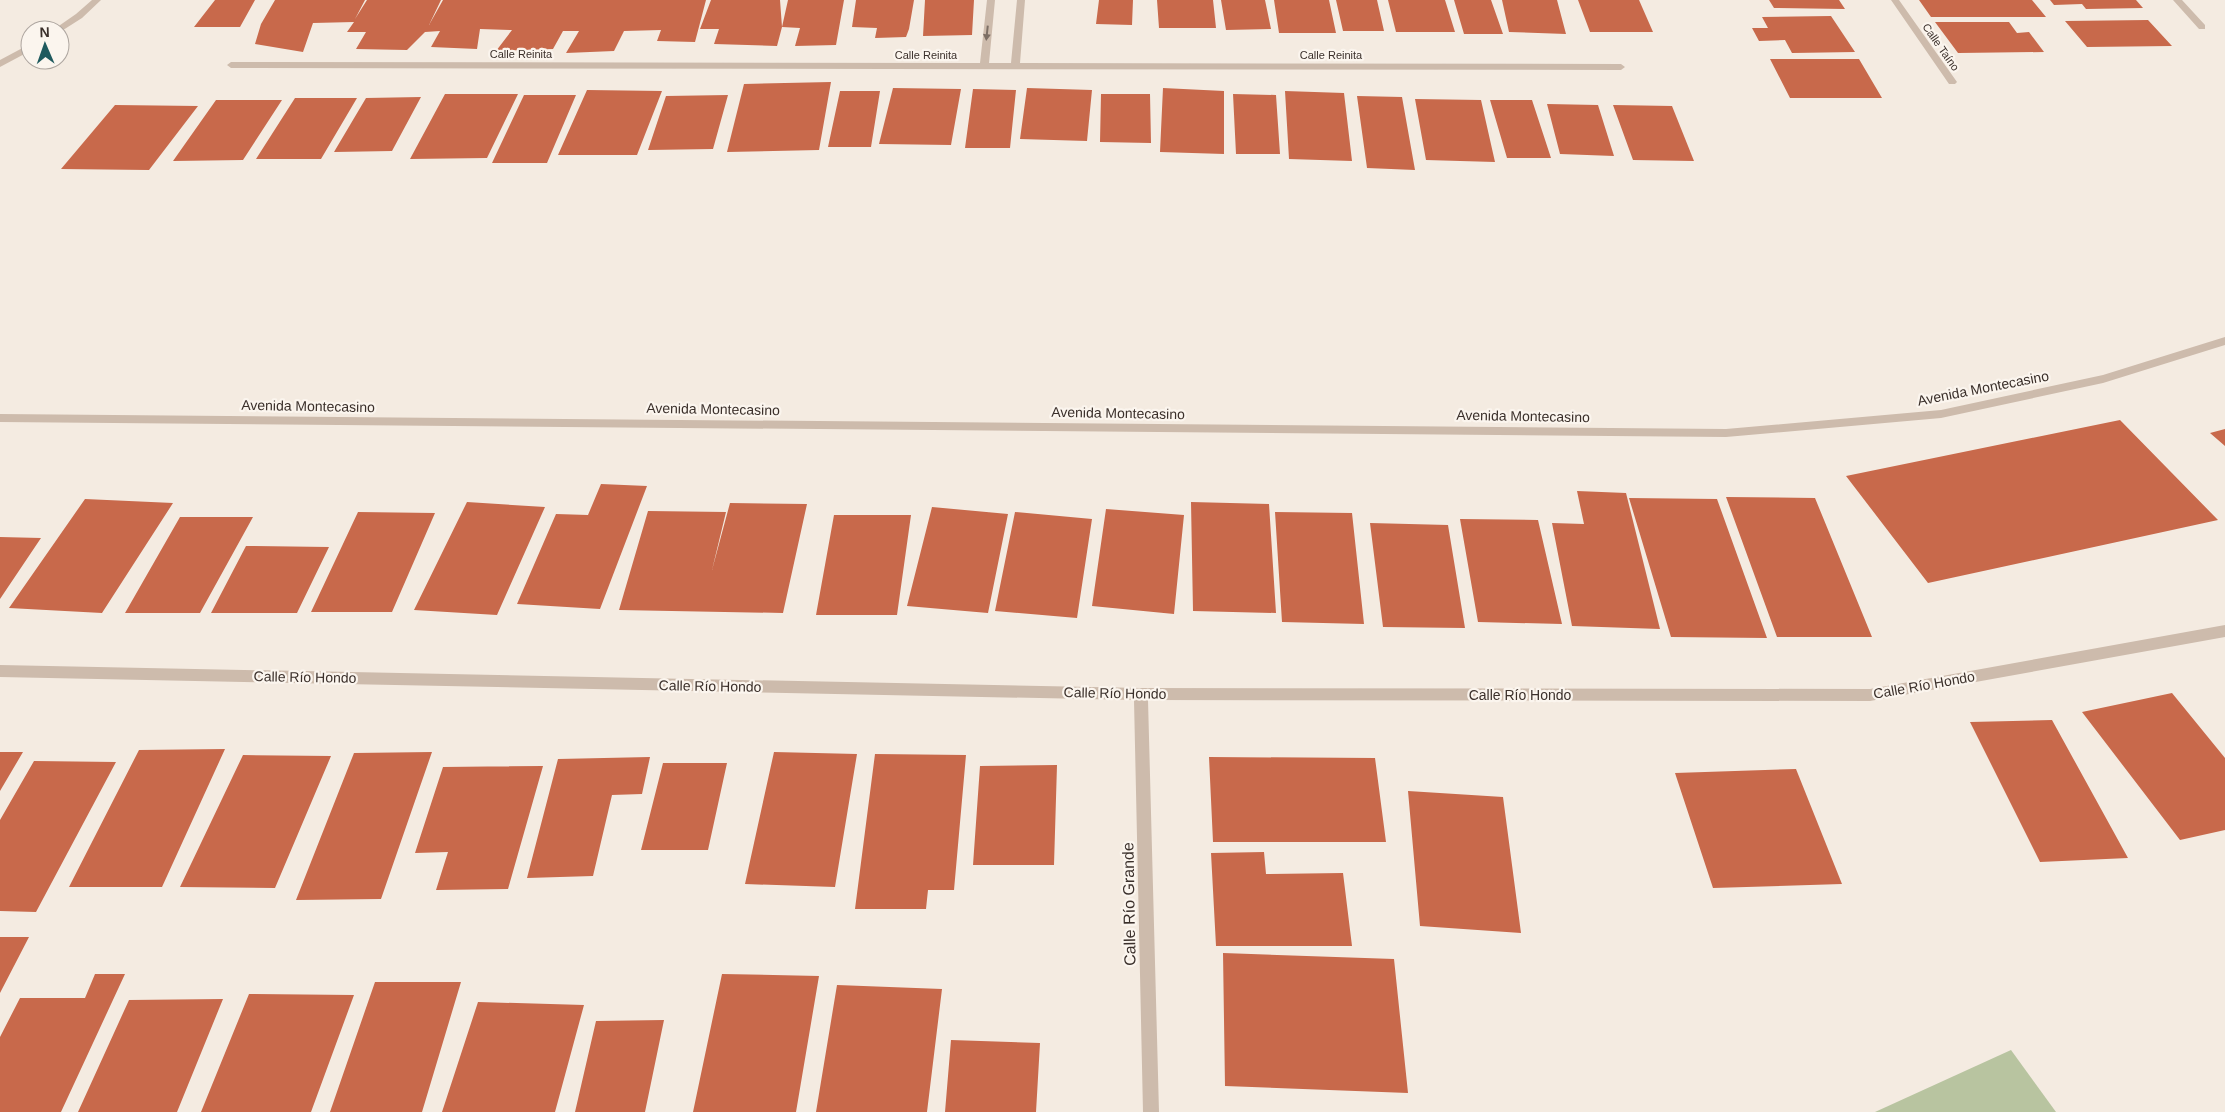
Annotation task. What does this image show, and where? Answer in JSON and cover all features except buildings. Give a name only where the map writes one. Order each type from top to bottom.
[{"type":"street","points":[[70,22],[97,0]]},
{"type":"street","points":[[984,66],[991,0]]},
{"type":"street","points":[[1015,66],[1021,0]]},
{"type":"street","name":"Calle Taíno","points":[[1895,0],[1952,82]]},
{"type":"street","points":[[2177,0],[2202,27]]},
{"type":"street","points":[[0,64],[20,53]]},
{"type":"street","name":"Calle Reinita","points":[[231,65],[1621,67]]},
{"type":"street","name":"Avenida Montecasino","points":[[0,418],[1726,433],[1941,414],[2103,379],[2225,340]]},
{"type":"street","name":"Calle Río Hondo","points":[[0,671],[1141,694],[1870,695],[2225,630]]},
{"type":"street","name":"Calle Río Grande","points":[[1141,694],[1151,1112]]},
{"type":"green space","points":[[2011,1050],[2056,1112],[1875,1112]]}]
